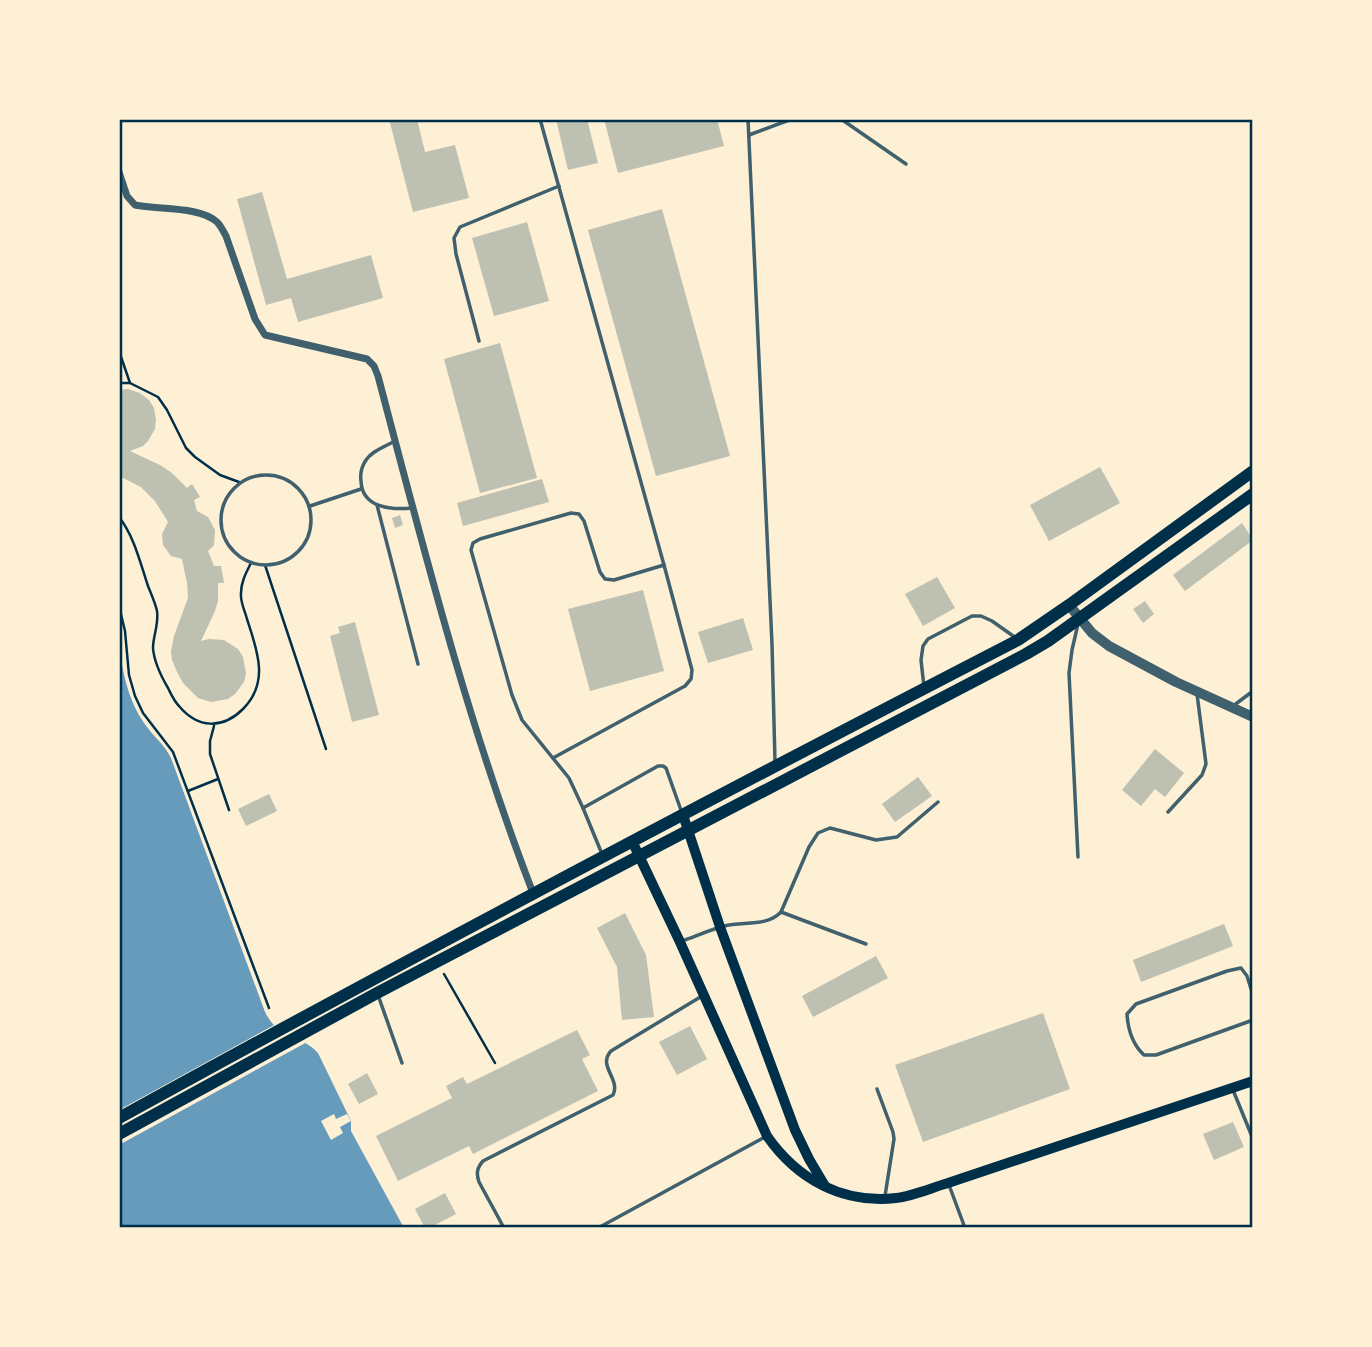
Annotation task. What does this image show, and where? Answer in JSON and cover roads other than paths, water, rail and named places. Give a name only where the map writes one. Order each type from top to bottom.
[{"type":"main road","points":[[119,1118],[533,893],[1018,640],[1253,471]]},
{"type":"main road","points":[[119,1134],[377,993],[1027,654],[1253,494]]},
{"type":"main road","points":[[683,815],[720,927],[796,1130],[827,1188]]},
{"type":"main road","points":[[632,841],[767,1136],[786,1160],[827,1188],[861,1198],[898,1198],[1253,1081]]},
{"type":"street","points":[[119,172],[127,195],[135,205],[197,212],[220,224],[255,319],[265,335],[367,359],[374,366],[484,758],[533,893]]},
{"type":"street","points":[[1069,605],[1092,633],[1109,646],[1253,717]]},
{"type":"lane","points":[[540,119],[692,670],[691,679],[685,686],[553,758]]},
{"type":"lane","points":[[748,119],[772,644],[775,767]]},
{"type":"lane","points":[[749,135],[792,119]]},
{"type":"lane","points":[[842,119],[906,164]]},
{"type":"lane","points":[[479,341],[454,238],[460,227],[559,186]]},
{"type":"lane","points":[[395,441],[374,452],[367,459],[360,477],[361,489],[368,499],[377,505],[396,509],[414,508]]},
{"type":"lane","points":[[253,476],[281,476],[303,493],[310,506],[312,520],[303,547],[279,564],[251,563],[238,556],[228,546],[222,533],[222,505],[229,492],[239,482],[253,476]]},
{"type":"lane","points":[[310,506],[361,489]]},
{"type":"lane","points":[[377,505],[418,664]]},
{"type":"lane","points":[[603,856],[569,778],[522,720],[512,695],[471,550],[473,543],[480,539],[571,513],[579,514],[584,521],[600,572],[605,579],[614,580],[664,565]]},
{"type":"lane","points":[[924,688],[921,660],[923,646],[928,639],[972,616],[981,616],[992,621],[1018,640]]},
{"type":"lane","points":[[1078,857],[1069,673],[1079,619]]},
{"type":"lane","points":[[1168,812],[1202,775],[1206,764],[1196,691]]},
{"type":"lane","points":[[1231,707],[1253,691]]},
{"type":"lane","points":[[583,808],[658,766],[663,766],[683,815]]},
{"type":"lane","points":[[680,942],[720,927],[775,919],[781,912],[808,847],[818,833],[830,828],[876,839],[897,837],[938,802]]},
{"type":"lane","points":[[781,912],[866,944]]},
{"type":"lane","points":[[1253,995],[1247,976],[1241,968],[1227,971],[1136,1004],[1128,1014],[1128,1028],[1136,1048],[1144,1055],[1156,1055],[1253,1020]]},
{"type":"lane","points":[[377,993],[402,1063]]},
{"type":"lane","points":[[504,1228],[479,1181],[477,1167],[483,1161],[613,1095],[616,1090],[615,1083],[606,1063],[606,1056],[704,995]]},
{"type":"lane","points":[[1232,1088],[1253,1139]]},
{"type":"lane","points":[[877,1089],[894,1139],[885,1198]]},
{"type":"lane","points":[[598,1228],[767,1136]]},
{"type":"lane","points":[[948,1183],[965,1228]]},
{"type":"water","points":[[119,638],[130,696],[140,717],[171,758],[265,1012],[277,1028],[304,1042],[318,1053],[351,1121],[351,1131],[404,1228],[119,1228]]}]
